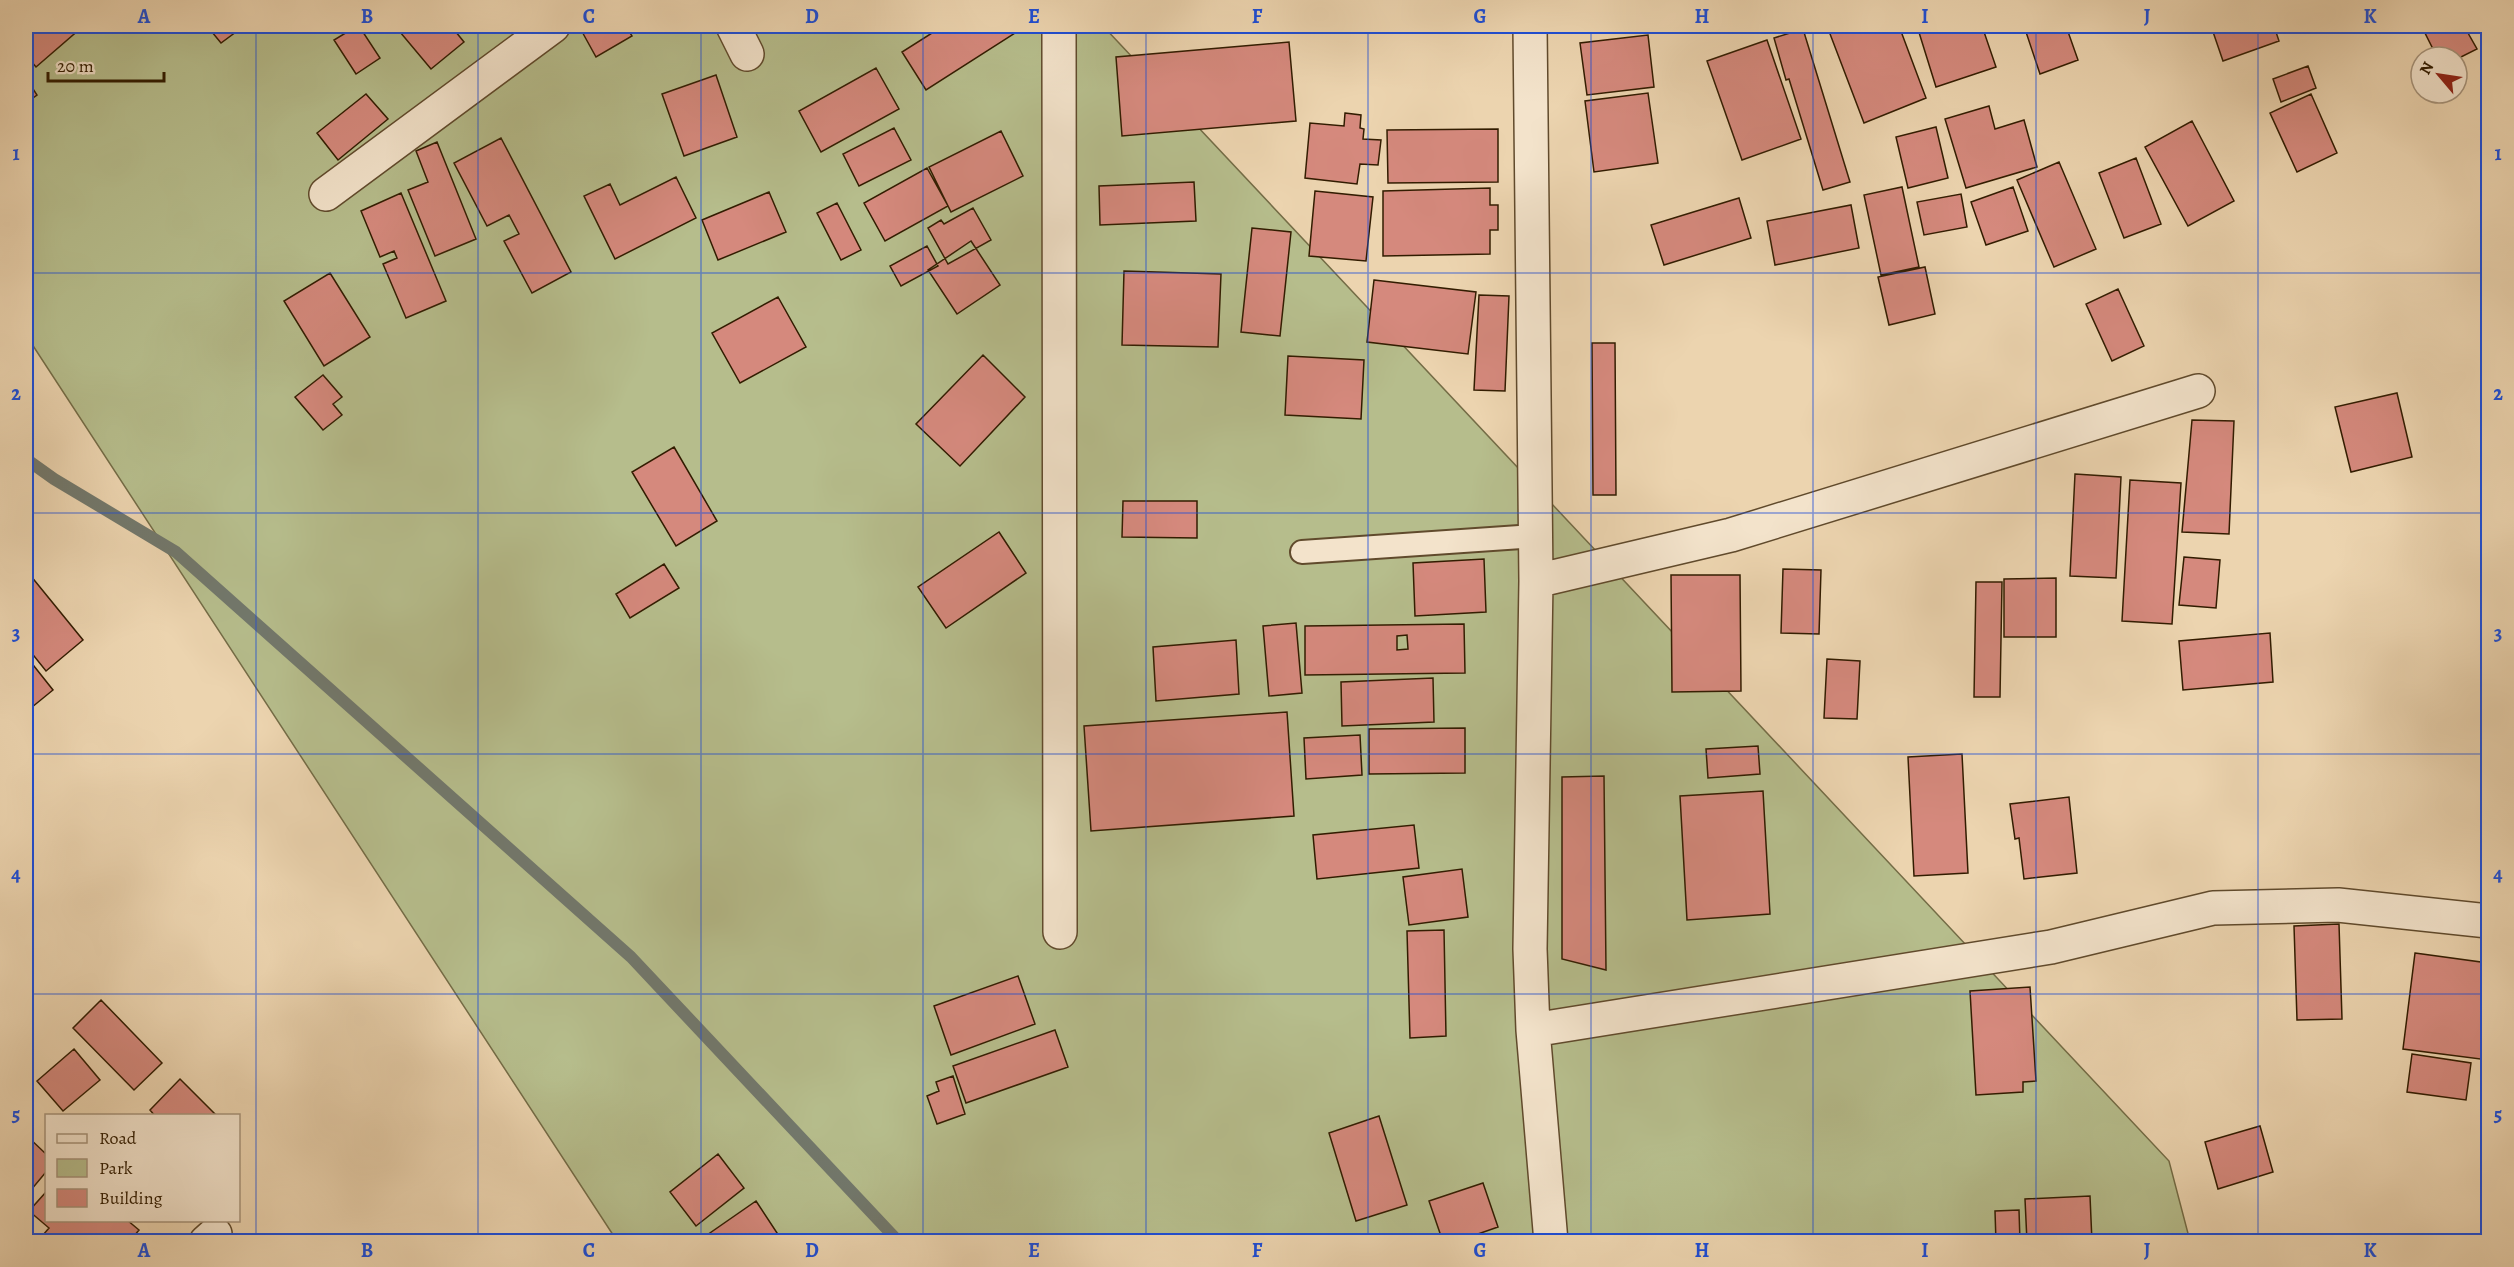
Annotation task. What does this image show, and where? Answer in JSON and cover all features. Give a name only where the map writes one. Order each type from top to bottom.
[{"type":"street","points":[[326,194],[553,26]]},
{"type":"street","points":[[1059,26],[1057,303],[1060,932]]},
{"type":"street","points":[[1530,26],[1536,581],[1530,949],[1533,1030],[1551,1242]]},
{"type":"street","points":[[1536,581],[1731,535],[2198,392]]},
{"type":"street","points":[[1533,1030],[2051,947],[2213,908],[2338,905],[2488,921]]},
{"type":"lane","points":[[1302,552],[1535,536]]},
{"type":"green space","points":[[26,26],[1103,26],[2169,1161],[2190,1241],[617,1241],[26,335]]},
{"type":"building","points":[[26,26],[78,26],[81,28],[36,67],[26,55]]},
{"type":"building","points":[[207,26],[244,26],[221,43]]},
{"type":"building","points":[[332,26],[347,26],[338,33]]},
{"type":"building","points":[[357,26],[380,58],[356,74],[334,40]]},
{"type":"building","points":[[395,26],[451,26],[464,42],[431,69]]},
{"type":"building","points":[[626,26],[632,36],[596,57],[580,28]]},
{"type":"building","points":[[943,26],[1026,26],[926,90],[902,52]]},
{"type":"building","points":[[1827,26],[1899,26],[1926,98],[1864,123]]},
{"type":"building","points":[[1917,26],[1982,26],[1996,67],[1936,87]]},
{"type":"building","points":[[2024,26],[2066,26],[2078,60],[2040,74]]},
{"type":"building","points":[[2211,26],[2274,26],[2279,41],[2223,61]]},
{"type":"building","points":[[2435,26],[2464,26],[2477,49],[2469,53],[2469,45],[2431,45],[2424,31]]},
{"type":"building","points":[[1803,29],[1850,182],[1823,190],[1774,38]]},
{"type":"building","points":[[1648,35],[1654,87],[1587,95],[1580,43]]},
{"type":"building","points":[[1767,40],[1801,139],[1742,160],[1707,61]]},
{"type":"building","points":[[1289,42],[1296,121],[1122,136],[1116,57]]},
{"type":"building","points":[[2308,66],[2316,88],[2281,102],[2273,79]]},
{"type":"building","points":[[876,68],[899,109],[821,152],[799,111]]},
{"type":"building","points":[[716,75],[737,137],[684,156],[662,94]]},
{"type":"building","points":[[26,78],[37,95],[26,103]]},
{"type":"building","points":[[1648,93],[1658,163],[1594,172],[1585,101]]},
{"type":"building","points":[[366,94],[388,119],[338,160],[317,133]]},
{"type":"building","points":[[2311,94],[2337,153],[2297,172],[2270,113]]},
{"type":"building","points":[[1989,106],[1995,129],[2024,120],[2037,167],[1966,188],[1945,119]]},
{"type":"building","points":[[1345,113],[1361,115],[1360,128],[1364,129],[1363,139],[1381,140],[1378,165],[1360,164],[1357,184],[1305,178],[1310,123],[1344,126]]},
{"type":"building","points":[[2192,121],[2234,201],[2188,226],[2145,147]]},
{"type":"building","points":[[1936,127],[1948,178],[1908,188],[1896,137]]},
{"type":"building","points":[[894,128],[911,160],[859,186],[843,154]]},
{"type":"building","points":[[1498,129],[1498,182],[1388,183],[1387,130]]},
{"type":"building","points":[[1001,131],[1023,176],[951,212],[929,167]]},
{"type":"building","points":[[501,138],[571,272],[532,293],[504,241],[519,234],[509,215],[487,226],[454,163]]},
{"type":"building","points":[[437,142],[476,239],[435,256],[408,190],[428,182],[416,151]]},
{"type":"building","points":[[2136,158],[2161,224],[2124,238],[2099,173]]},
{"type":"building","points":[[2059,162],[2096,249],[2054,267],[2017,180]]},
{"type":"building","points":[[927,168],[948,206],[885,241],[864,203]]},
{"type":"building","points":[[676,177],[696,218],[615,259],[584,196],[610,184],[620,205]]},
{"type":"building","points":[[1194,182],[1196,221],[1100,225],[1099,186]]},
{"type":"building","points":[[1902,187],[1919,267],[1881,275],[1864,195]]},
{"type":"building","points":[[2013,187],[2028,231],[1986,245],[1971,202]]},
{"type":"building","points":[[1490,188],[1490,205],[1498,205],[1498,230],[1490,230],[1490,254],[1383,256],[1383,191]]},
{"type":"building","points":[[1315,191],[1373,197],[1366,261],[1309,256]]},
{"type":"building","points":[[769,192],[786,232],[718,260],[702,220]]},
{"type":"building","points":[[401,193],[446,301],[406,318],[383,264],[397,258],[394,251],[380,257],[361,211]]},
{"type":"building","points":[[1961,194],[1967,227],[1924,235],[1917,202]]},
{"type":"building","points":[[1739,198],[1751,238],[1664,265],[1651,225]]},
{"type":"building","points":[[837,203],[861,250],[841,260],[817,213]]},
{"type":"building","points":[[1851,205],[1859,248],[1775,265],[1767,221]]},
{"type":"building","points":[[973,208],[991,240],[948,264],[928,228],[941,220],[944,224]]},
{"type":"building","points":[[1252,228],[1291,232],[1280,336],[1241,332]]},
{"type":"building","points":[[971,241],[1000,285],[957,314],[928,270]]},
{"type":"building","points":[[927,246],[938,266],[901,286],[890,266]]},
{"type":"building","points":[[1925,267],[1935,314],[1889,325],[1878,277]]},
{"type":"building","points":[[1124,271],[1221,274],[1218,347],[1122,345]]},
{"type":"building","points":[[330,273],[370,337],[324,366],[284,301]]},
{"type":"building","points":[[1374,280],[1476,292],[1468,354],[1367,342]]},
{"type":"building","points":[[2118,289],[2144,346],[2112,361],[2086,304]]},
{"type":"building","points":[[1479,295],[1509,296],[1505,391],[1474,390]]},
{"type":"building","points":[[778,297],[806,347],[740,383],[712,333]]},
{"type":"building","points":[[1592,343],[1615,343],[1616,495],[1593,495]]},
{"type":"building","points":[[983,355],[1025,397],[960,466],[916,424]]},
{"type":"building","points":[[1288,356],[1364,360],[1361,419],[1285,415]]},
{"type":"building","points":[[323,375],[342,397],[333,404],[342,415],[323,430],[295,397]]},
{"type":"building","points":[[2397,393],[2412,457],[2351,472],[2335,407]]},
{"type":"building","points":[[2192,420],[2234,421],[2229,534],[2182,532]]},
{"type":"building","points":[[674,447],[717,521],[676,546],[632,472]]},
{"type":"building","points":[[2075,474],[2121,477],[2116,578],[2070,576]]},
{"type":"building","points":[[2130,480],[2181,483],[2172,624],[2122,621]]},
{"type":"building","points":[[1123,501],[1197,501],[1197,538],[1122,537]]},
{"type":"building","points":[[999,532],[1026,573],[946,628],[918,587]]},
{"type":"building","points":[[2184,557],[2220,560],[2216,608],[2179,605]]},
{"type":"building","points":[[1484,559],[1486,612],[1415,616],[1413,563]]},
{"type":"building","points":[[664,564],[679,588],[630,618],[616,594]]},
{"type":"building","points":[[1783,569],[1821,570],[1819,634],[1781,633]]},
{"type":"building","points":[[26,570],[83,640],[46,671],[26,646]]},
{"type":"building","points":[[1671,575],[1740,575],[1741,691],[1672,692]]},
{"type":"building","points":[[2056,578],[2056,637],[2004,637],[2004,579]]},
{"type":"building","points":[[1976,582],[2002,582],[2000,697],[1974,697]]},
{"type":"building","points":[[1296,623],[1302,693],[1269,696],[1263,626]]},
{"type":"building","points":[[1464,624],[1465,673],[1305,675],[1305,626]],"holes":[[[1407,635],[1408,649],[1397,650],[1397,636]]]},
{"type":"building","points":[[2270,633],[2273,682],[2183,690],[2179,641]]},
{"type":"building","points":[[1236,640],[1239,694],[1156,701],[1153,647]]},
{"type":"building","points":[[26,656],[53,690],[26,712]]},
{"type":"building","points":[[1827,659],[1860,661],[1857,719],[1824,718]]},
{"type":"building","points":[[1433,678],[1434,722],[1342,726],[1341,682]]},
{"type":"building","points":[[1287,712],[1294,816],[1091,831],[1084,726]]},
{"type":"building","points":[[1465,728],[1465,773],[1369,774],[1369,729]]},
{"type":"building","points":[[1360,735],[1362,775],[1306,779],[1304,738]]},
{"type":"building","points":[[1758,746],[1760,774],[1708,778],[1706,749]]},
{"type":"building","points":[[1962,754],[1968,873],[1914,876],[1908,757]]},
{"type":"building","points":[[1604,776],[1606,970],[1562,959],[1562,777]]},
{"type":"building","points":[[1763,791],[1770,914],[1687,920],[1680,796]]},
{"type":"building","points":[[2069,797],[2077,873],[2024,879],[2019,838],[2015,839],[2010,804]]},
{"type":"building","points":[[1414,825],[1419,868],[1317,879],[1313,835]]},
{"type":"building","points":[[1462,869],[1468,917],[1409,925],[1403,877]]},
{"type":"building","points":[[2339,924],[2342,1019],[2297,1020],[2294,926]]},
{"type":"building","points":[[1444,930],[1446,1036],[1410,1038],[1407,931]]},
{"type":"building","points":[[2415,953],[2488,963],[2488,1060],[2403,1049]]},
{"type":"building","points":[[1018,976],[1035,1024],[951,1055],[934,1006]]},
{"type":"building","points":[[2030,987],[2036,1081],[2023,1082],[2023,1092],[1976,1095],[1970,991]]},
{"type":"building","points":[[101,1000],[162,1063],[134,1090],[73,1028]]},
{"type":"building","points":[[1055,1030],[1068,1067],[966,1103],[953,1066]]},
{"type":"building","points":[[74,1049],[100,1080],[63,1111],[37,1081]]},
{"type":"building","points":[[2412,1054],[2471,1063],[2466,1100],[2407,1092]]},
{"type":"building","points":[[953,1076],[965,1114],[937,1124],[927,1096],[939,1091],[936,1082]]},
{"type":"building","points":[[180,1079],[215,1114],[153,1114],[150,1110]]},
{"type":"building","points":[[1379,1116],[1407,1205],[1356,1221],[1329,1133]]},
{"type":"building","points":[[2260,1126],[2273,1172],[2218,1189],[2205,1142]]},
{"type":"building","points":[[26,1135],[45,1153],[45,1173],[26,1196]]},
{"type":"building","points":[[718,1154],[744,1188],[696,1226],[670,1192]]},
{"type":"building","points":[[1483,1183],[1498,1227],[1455,1242],[1443,1242],[1429,1201]]},
{"type":"building","points":[[45,1193],[45,1222],[129,1222],[139,1230],[129,1242],[50,1242],[43,1235],[49,1228],[29,1211]]},
{"type":"building","points":[[2090,1196],[2092,1242],[2027,1242],[2025,1199]]},
{"type":"building","points":[[756,1201],[783,1242],[697,1242]]},
{"type":"building","points":[[2019,1210],[2020,1242],[1996,1242],[1995,1211]]},
{"type":"building","points":[[1749,1236],[1811,1237],[1811,1242],[1749,1242]]},
{"type":"waterway","points":[[26,459],[54,479],[176,552],[631,957],[899,1242]]}]
